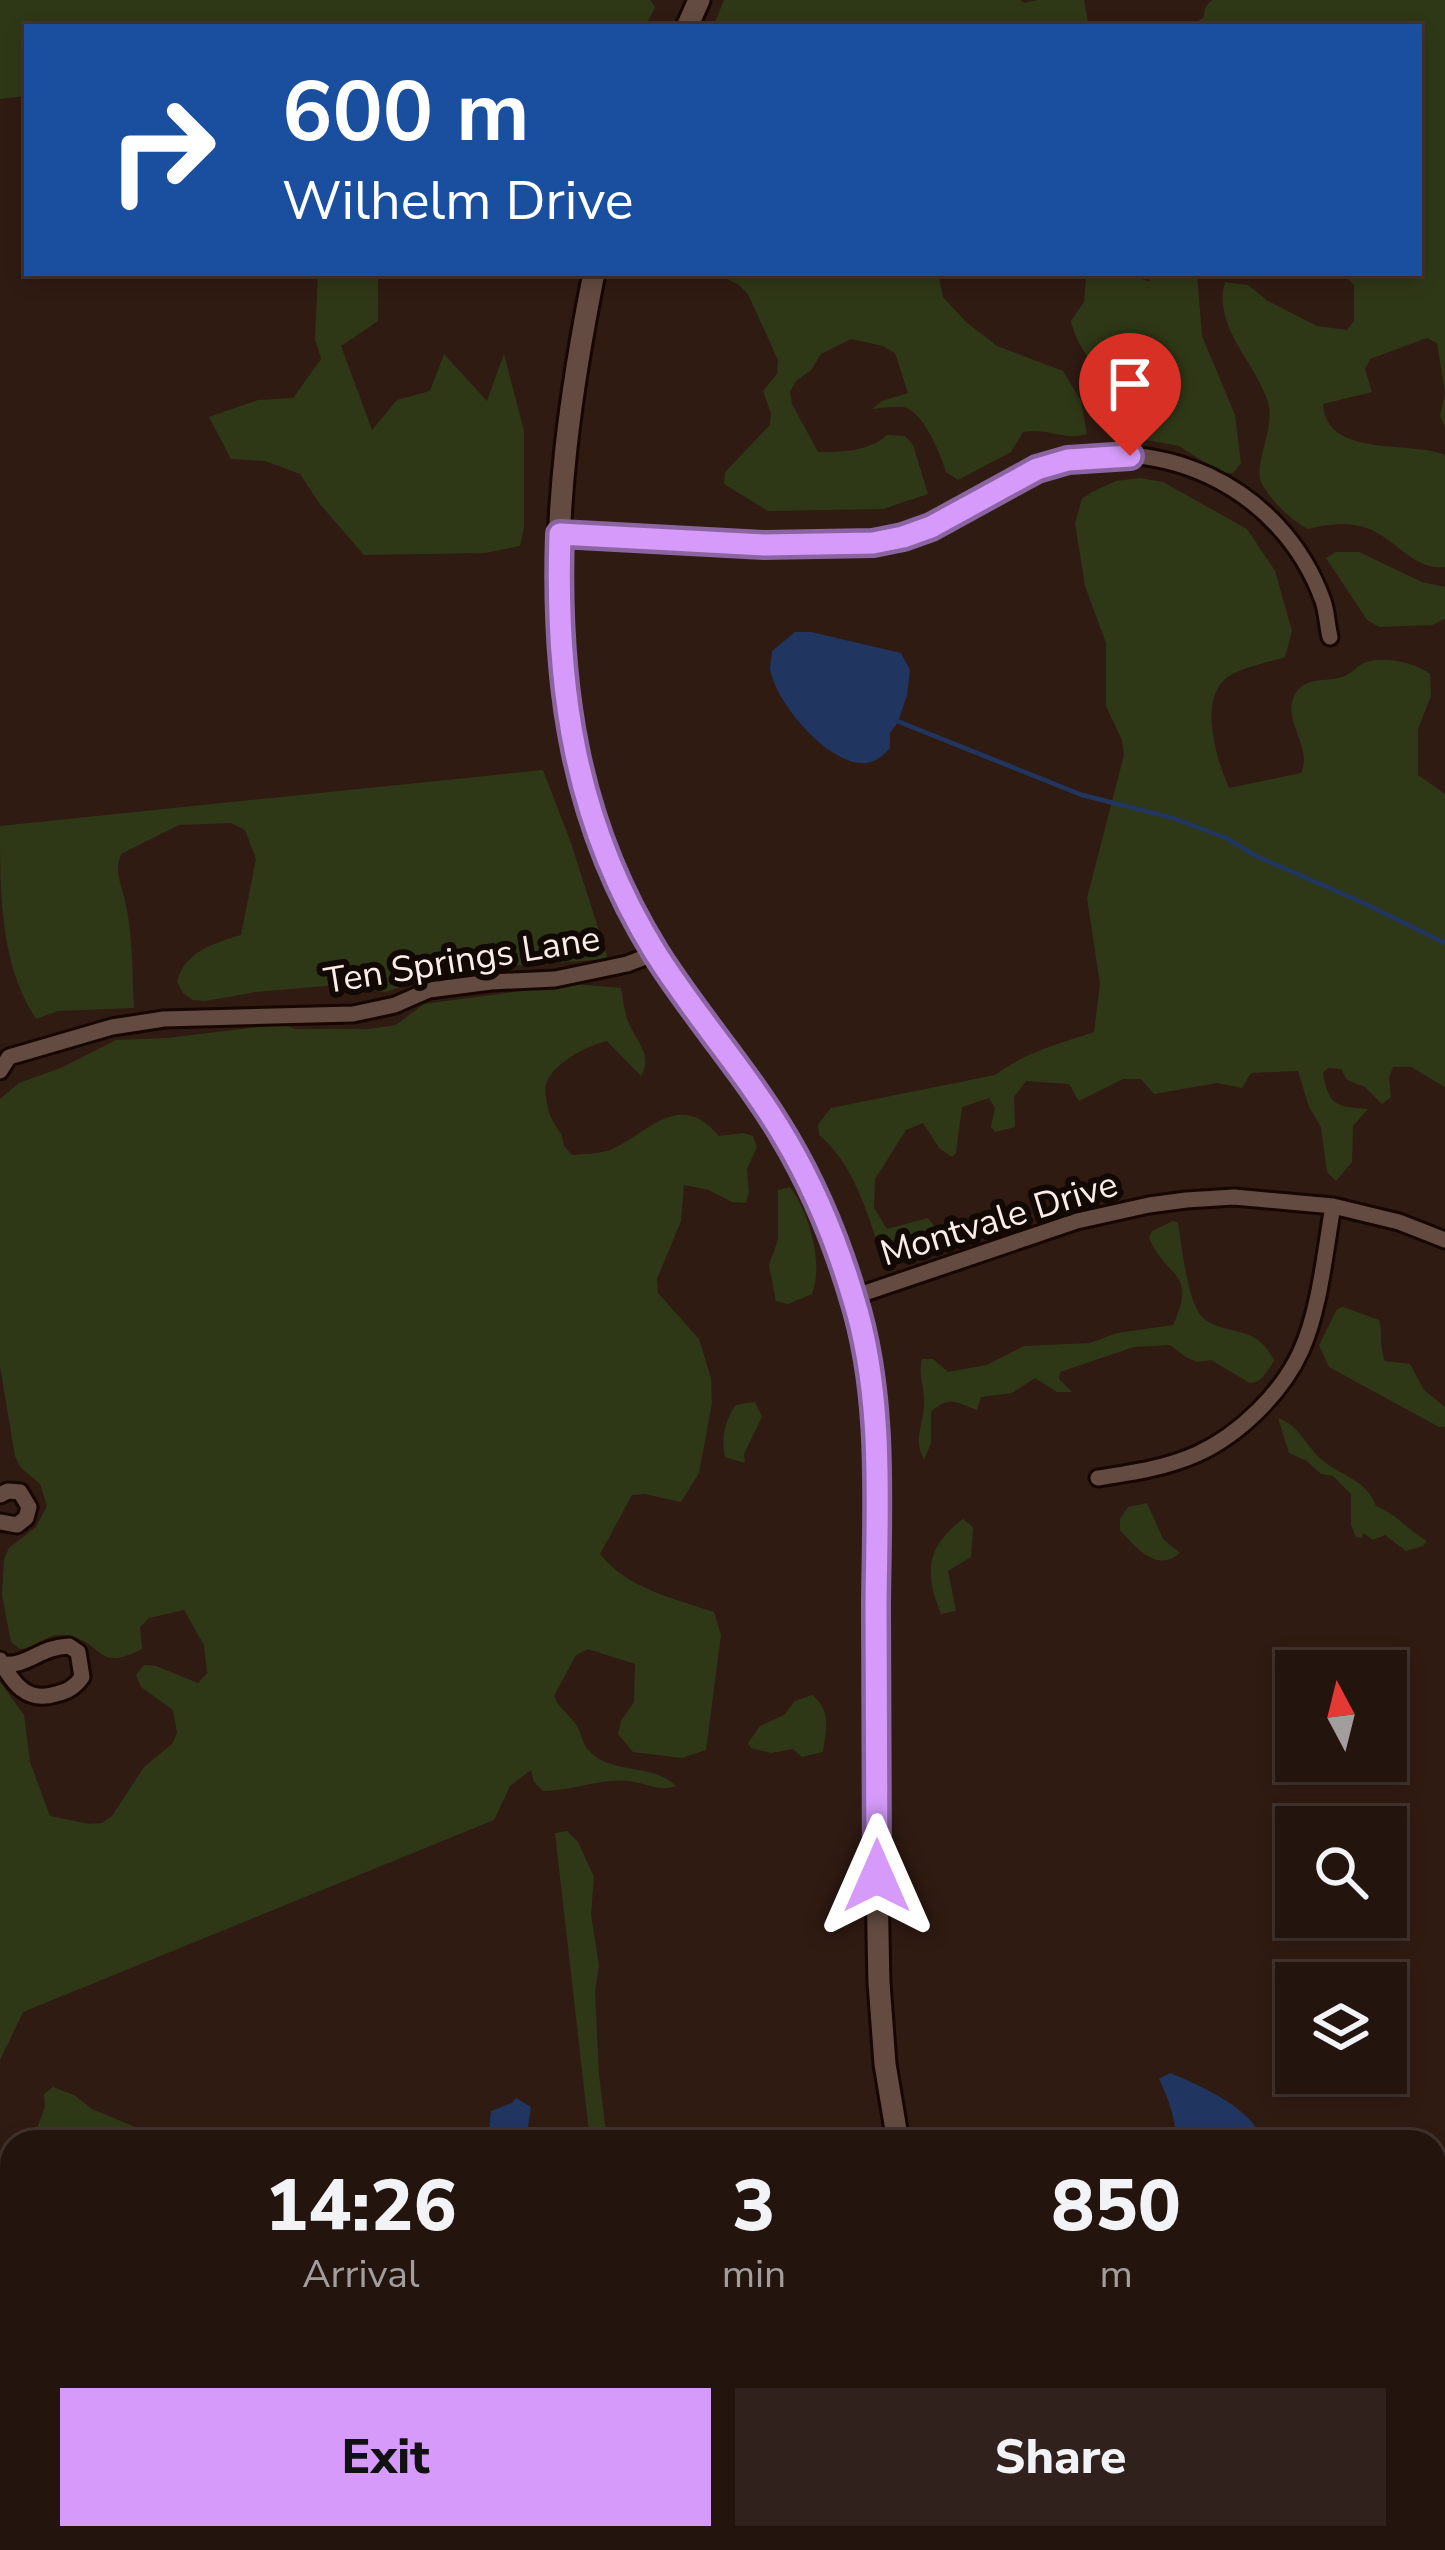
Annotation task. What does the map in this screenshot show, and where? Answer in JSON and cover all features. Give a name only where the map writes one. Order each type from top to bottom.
[{"type":"street","points":[[593,276],[578,358],[560,534],[560,647],[573,748],[598,831],[632,911],[656,953],[782,1132],[820,1210],[853,1297],[870,1370],[877,1461],[879,1984],[896,2130]]},
{"type":"street","points":[[560,534],[764,545],[873,543],[931,527],[1037,469],[1104,456],[1150,458],[1209,475],[1237,489],[1262,510],[1312,576],[1330,637]]},
{"type":"street","name":"Ten Springs Lane","points":[[0,1071],[9,1057],[112,1027],[164,1019],[353,1014],[395,1005],[429,990],[555,979],[656,953]]},
{"type":"street","name":"Montvale Drive","points":[[853,1297],[1077,1221],[1149,1205],[1234,1197],[1333,1206],[1400,1222],[1445,1240]]},
{"type":"street","points":[[1097,1478],[1198,1454],[1265,1402],[1300,1352],[1312,1317],[1333,1206]]},
{"type":"street","points":[[1,1491],[20,1492],[29,1507],[22,1522],[2,1528]]},
{"type":"street","points":[[69,1646],[78,1652],[82,1677],[61,1693],[36,1697],[24,1693],[1,1662],[21,1664],[40,1651],[69,1646]]},
{"type":"green space","points":[[0,0],[650,0],[655,7],[646,24],[24,24],[24,96],[0,99]]},
{"type":"green space","points":[[724,0],[1084,0],[1088,24],[714,24]]},
{"type":"green space","points":[[1212,0],[1445,0],[1445,393],[1437,343],[1427,338],[1370,359],[1365,369],[1372,392],[1323,404],[1338,433],[1354,440],[1445,455],[1445,567],[1424,564],[1360,526],[1308,529],[1271,497],[1260,476],[1268,402],[1230,329],[1223,298],[1225,282],[1248,285],[1317,326],[1347,330],[1354,321],[1354,285],[1345,276],[1422,276],[1422,24],[1192,24],[1203,18]]},
{"type":"green space","points":[[318,276],[378,276],[378,321],[341,346],[372,430],[397,400],[430,391],[444,354],[487,401],[504,354],[524,431],[520,546],[485,553],[364,555],[300,474],[265,461],[231,459],[209,417],[258,400],[293,398],[321,359],[315,339]]},
{"type":"green space","points":[[722,276],[939,276],[943,297],[997,346],[1063,371],[1081,401],[1087,434],[1023,432],[1011,452],[958,480],[946,472],[930,434],[910,410],[872,409],[908,393],[895,353],[851,339],[821,354],[796,381],[790,392],[792,404],[818,452],[854,450],[887,435],[905,436],[913,445],[928,494],[883,509],[768,511],[724,484],[725,472],[770,425],[763,391],[777,374],[778,360],[748,294]]},
{"type":"green space","points":[[1135,276],[1149,282],[1151,276],[1197,276],[1202,336],[1235,415],[1241,463],[1233,473],[1221,473],[1179,446],[1130,437],[1117,399],[1085,354],[1071,321],[1084,302],[1086,279]]},
{"type":"green space","points":[[1116,481],[1163,482],[1247,529],[1275,571],[1292,631],[1285,657],[1229,676],[1216,691],[1213,704],[1216,748],[1229,788],[1301,773],[1304,755],[1291,708],[1302,686],[1345,676],[1373,660],[1408,663],[1430,674],[1431,696],[1418,729],[1418,775],[1445,794],[1445,1087],[1411,1067],[1393,1067],[1391,1097],[1382,1104],[1365,1087],[1347,1080],[1341,1069],[1328,1068],[1323,1073],[1331,1099],[1368,1109],[1353,1126],[1352,1162],[1336,1181],[1327,1172],[1321,1127],[1298,1071],[1251,1073],[1242,1088],[1217,1083],[1154,1094],[1141,1079],[1123,1079],[1079,1101],[1069,1084],[1026,1081],[1014,1097],[1015,1127],[995,1132],[991,1127],[995,1108],[989,1098],[962,1107],[952,1157],[940,1149],[923,1123],[906,1130],[875,1179],[874,1208],[887,1229],[928,1218],[938,1232],[929,1241],[883,1259],[851,1176],[819,1135],[818,1124],[831,1108],[995,1075],[1030,1054],[1094,1032],[1100,984],[1087,898],[1124,755],[1106,706],[1106,643],[1085,586],[1075,523],[1082,499],[1092,492]]},
{"type":"green space","points":[[1336,552],[1359,552],[1422,582],[1445,587],[1445,619],[1432,625],[1379,627],[1367,620],[1326,558]]},
{"type":"green space","points":[[543,770],[608,959],[445,971],[386,992],[336,985],[193,1000],[177,982],[181,972],[202,950],[241,935],[256,859],[245,830],[231,823],[179,825],[121,854],[119,861],[130,926],[134,1008],[58,1011],[36,1019],[24,998],[4,927],[0,826]]},
{"type":"green space","points":[[573,984],[621,988],[627,1019],[645,1061],[641,1076],[607,1041],[572,1056],[550,1076],[545,1090],[549,1112],[572,1155],[610,1150],[677,1115],[704,1122],[719,1136],[753,1136],[757,1147],[747,1169],[746,1203],[684,1185],[681,1221],[657,1279],[658,1293],[699,1339],[711,1378],[712,1403],[699,1473],[681,1502],[632,1495],[600,1554],[638,1584],[714,1612],[721,1635],[706,1750],[682,1758],[633,1752],[618,1734],[634,1702],[635,1664],[588,1649],[576,1655],[554,1696],[559,1705],[598,1758],[656,1774],[676,1786],[618,1781],[543,1791],[531,1770],[510,1786],[494,1820],[23,2012],[0,2060],[0,1682],[24,1715],[30,1762],[50,1816],[90,1824],[112,1816],[144,1767],[172,1744],[177,1733],[173,1710],[141,1687],[136,1675],[144,1665],[198,1683],[207,1673],[204,1645],[184,1610],[149,1618],[140,1627],[142,1649],[127,1656],[107,1657],[64,1635],[20,1649],[11,1642],[2,1595],[4,1559],[9,1548],[36,1527],[47,1506],[40,1484],[15,1456],[0,1366],[0,1099],[19,1083],[116,1040],[283,1024],[295,1029],[369,1029],[396,1025],[424,1004]]},
{"type":"green space","points":[[790,1187],[808,1224],[816,1268],[812,1294],[788,1304],[776,1301],[769,1265],[778,1240],[778,1190]]},
{"type":"green space","points":[[1173,1221],[1178,1223],[1197,1309],[1210,1323],[1259,1340],[1274,1361],[1261,1378],[1250,1383],[1211,1360],[1197,1362],[1170,1345],[1134,1347],[1060,1372],[1059,1379],[1072,1392],[1057,1392],[1035,1378],[1012,1393],[981,1397],[977,1410],[953,1402],[943,1404],[931,1412],[931,1443],[924,1460],[919,1445],[924,1408],[922,1359],[933,1359],[948,1372],[987,1365],[1024,1346],[1090,1343],[1117,1333],[1173,1325],[1181,1284],[1149,1237]]},
{"type":"green space","points":[[1337,1309],[1379,1320],[1385,1361],[1410,1364],[1424,1390],[1445,1407],[1445,1427],[1329,1367],[1319,1345]]},
{"type":"green space","points":[[755,1402],[762,1417],[744,1454],[745,1463],[725,1457],[723,1443],[732,1411],[736,1405]]},
{"type":"green space","points":[[1278,1418],[1297,1431],[1322,1460],[1360,1484],[1376,1506],[1427,1541],[1423,1546],[1406,1551],[1385,1535],[1373,1540],[1363,1533],[1362,1538],[1356,1537],[1351,1494],[1333,1476],[1321,1474],[1289,1453]]},
{"type":"green space","points":[[1147,1503],[1163,1539],[1180,1553],[1171,1558],[1147,1556],[1120,1530],[1120,1519],[1128,1507]]},
{"type":"green space","points":[[963,1519],[973,1527],[971,1557],[948,1571],[956,1611],[941,1614],[932,1585],[932,1561],[942,1540]]},
{"type":"green space","points":[[812,1695],[825,1714],[823,1752],[802,1757],[793,1749],[771,1753],[751,1748],[748,1743],[760,1726]]},
{"type":"green space","points":[[567,1831],[578,1842],[594,1877],[591,1914],[599,1966],[595,1991],[606,2130],[589,2130],[555,1833]]},
{"type":"green space","points":[[53,2087],[142,2130],[36,2130],[44,2094]]},
{"type":"water","points":[[795,632],[901,653],[910,670],[907,695],[890,733],[890,748],[880,758],[852,762],[837,755],[806,730],[782,699],[770,669],[772,651]]},
{"type":"water","points":[[1170,2073],[1210,2091],[1238,2109],[1257,2130],[1175,2130],[1159,2079]]},
{"type":"water","points":[[516,2098],[531,2107],[530,2130],[489,2130],[491,2111]]},
{"type":"waterway","points":[[897,721],[1082,795],[1173,818],[1226,838],[1445,943]]},
{"type":"route","points":[[877,1876],[877,1461],[862,1332],[841,1261],[782,1132],[656,953],[632,911],[598,831],[573,748],[562,680],[560,534],[764,545],[873,543],[931,527],[1037,469],[1068,460],[1130,456]]}]
